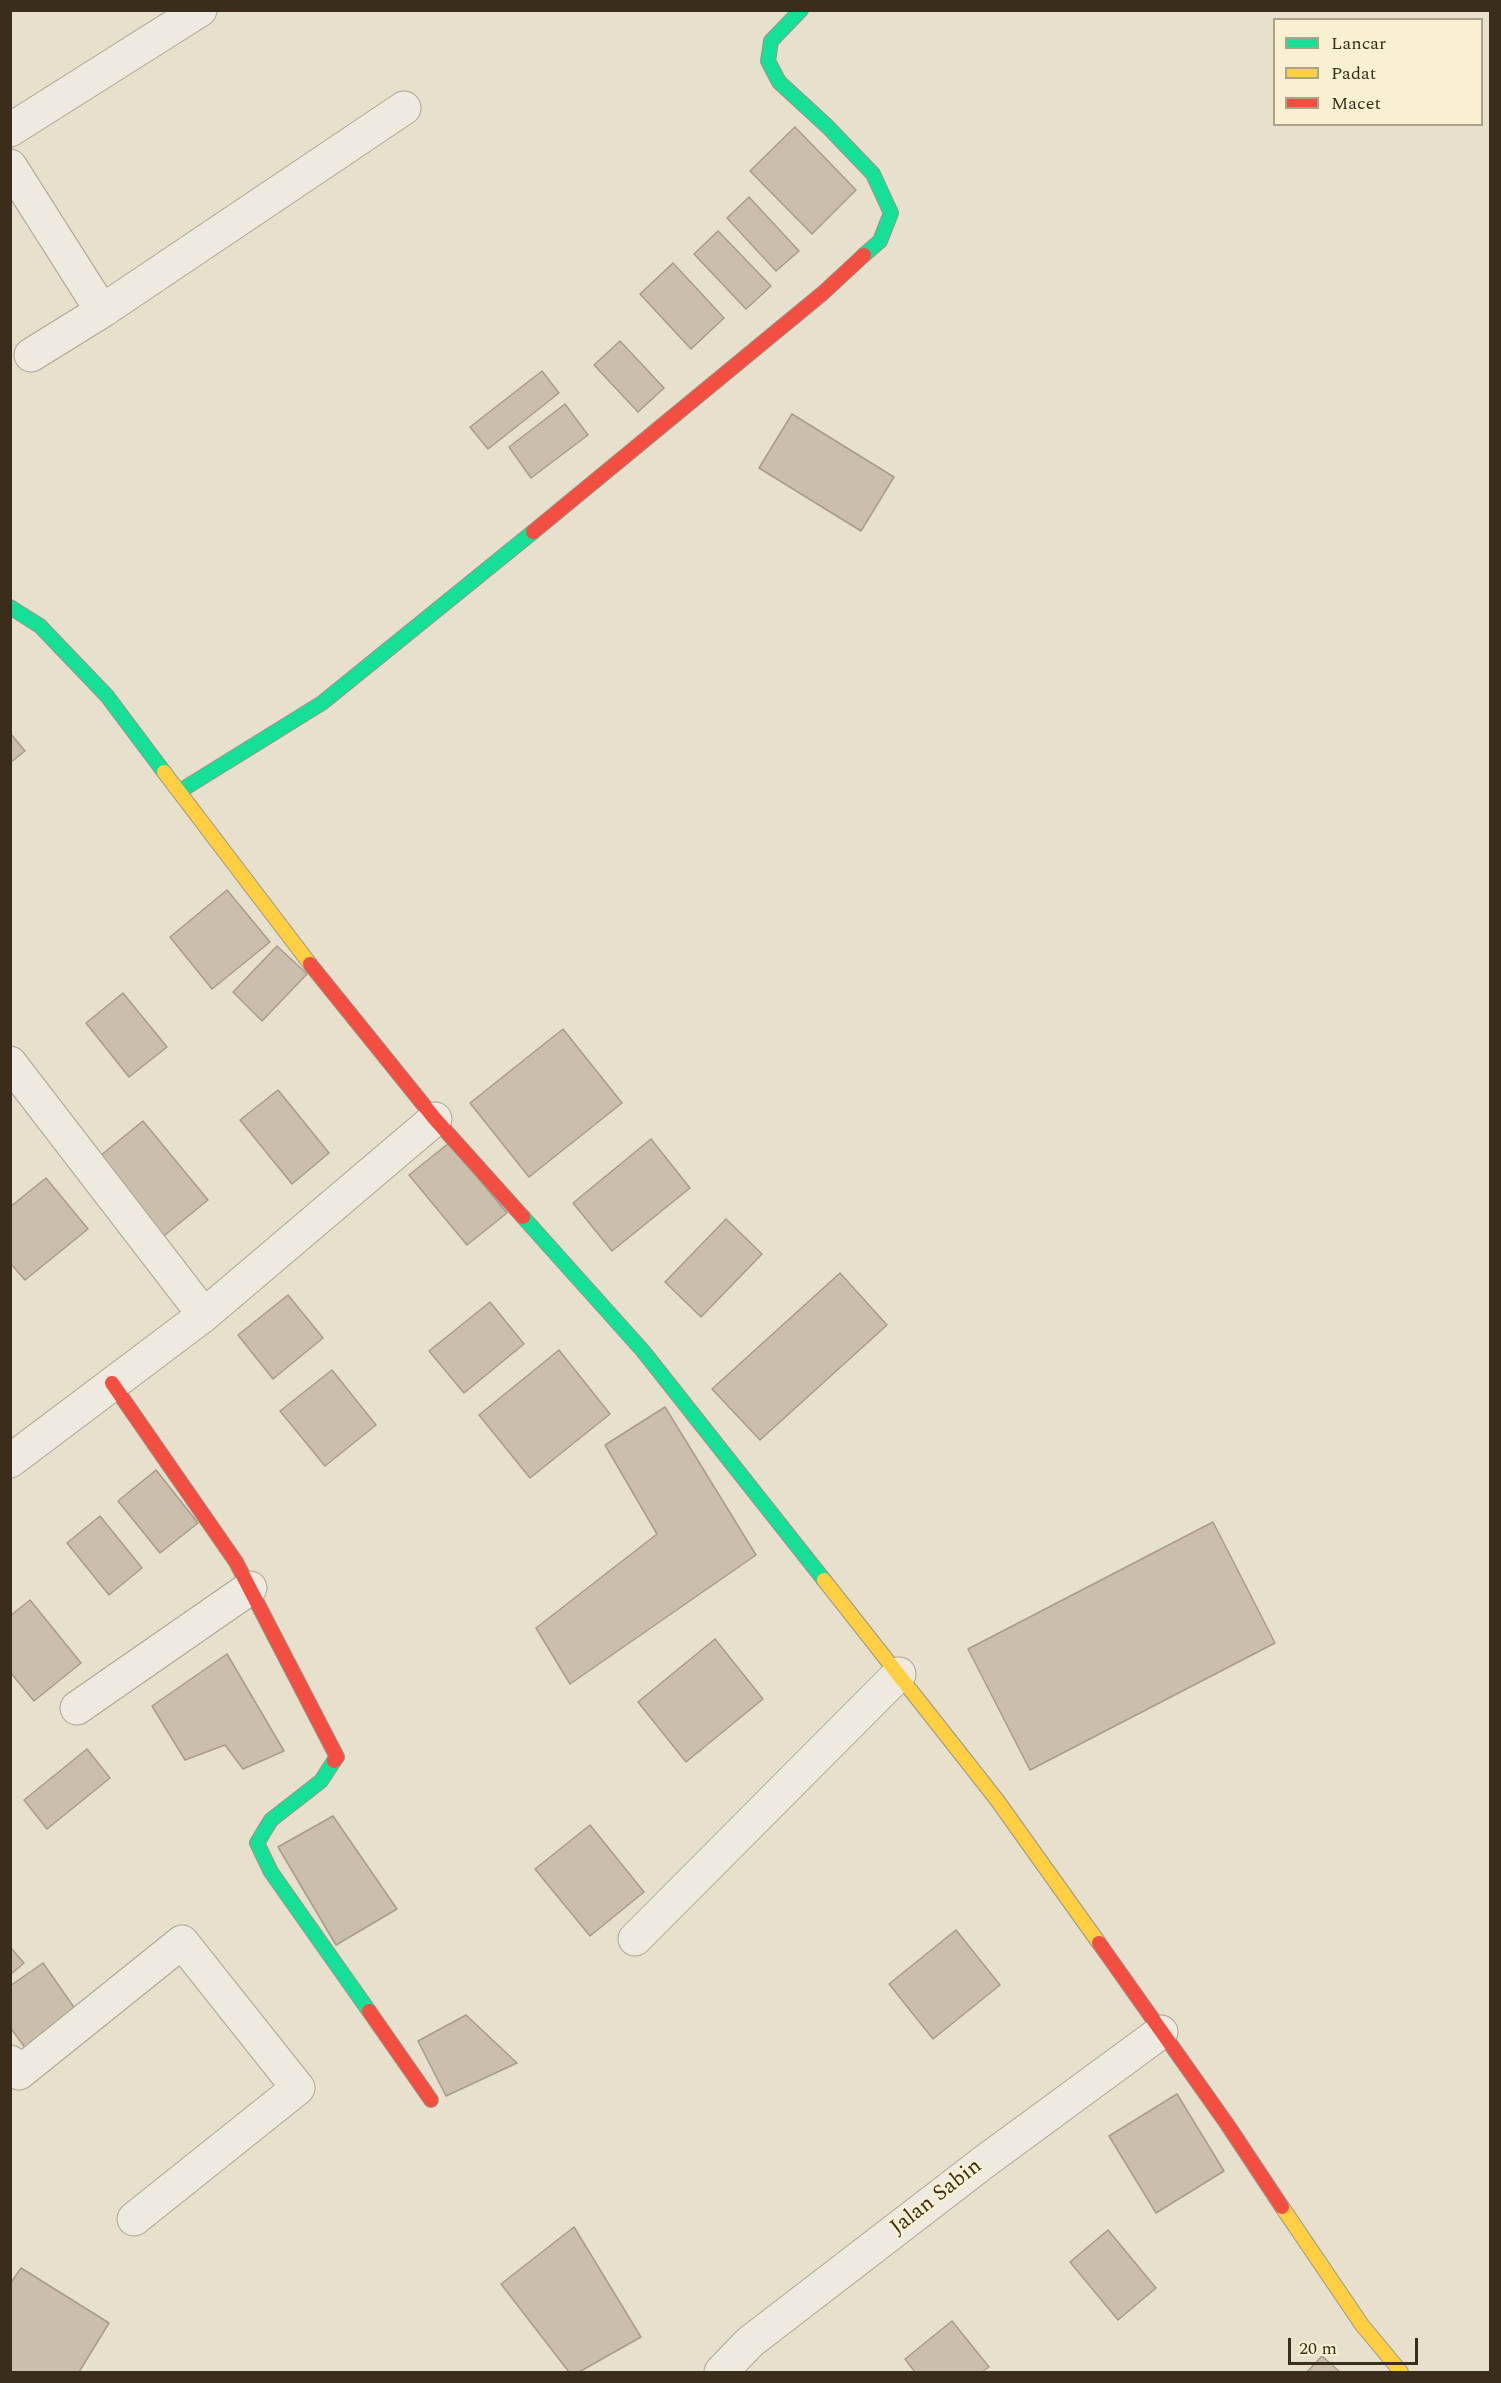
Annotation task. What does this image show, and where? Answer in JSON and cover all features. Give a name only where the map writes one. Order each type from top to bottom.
[{"type":"street","points":[[10,130],[200,10]]},
{"type":"street","points":[[180,791],[322,703],[652,435],[823,293],[880,241],[891,213],[873,174],[828,127],[779,82],[768,61],[771,40],[801,10]]},
{"type":"street","points":[[31,355],[102,311],[404,108]]},
{"type":"street","points":[[10,166],[102,311]]},
{"type":"street","points":[[10,607],[40,626],[107,696],[323,981],[435,1119],[644,1351],[997,1800],[1227,2124],[1362,2325],[1401,2373]]},
{"type":"street","points":[[10,1063],[204,1315]]},
{"type":"street","points":[[10,1461],[204,1315],[435,1119]]},
{"type":"street","points":[[112,1383],[236,1562],[337,1757],[321,1781],[271,1820],[257,1843],[271,1872],[431,2100]]},
{"type":"street","points":[[76,1708],[250,1588]]},
{"type":"street","points":[[635,1939],[898,1674]]},
{"type":"street","points":[[10,2062],[19,2073],[182,1942],[291,2079],[298,2088],[134,2219]]},
{"type":"street","name":"Jalan Sabin","points":[[721,2373],[750,2342],[965,2176],[1161,2032]]},
{"type":"building","points":[[795,127],[856,190],[812,234],[750,171]]},
{"type":"building","points":[[749,197],[799,251],[776,271],[727,218]]},
{"type":"building","points":[[718,231],[771,286],[746,309],[694,254]]},
{"type":"building","points":[[673,263],[724,318],[691,349],[640,294]]},
{"type":"building","points":[[620,341],[664,388],[638,412],[594,365]]},
{"type":"building","points":[[542,371],[559,393],[488,449],[470,427]]},
{"type":"building","points":[[565,404],[588,435],[531,478],[509,447]]},
{"type":"building","points":[[792,414],[894,477],[861,531],[759,468]]},
{"type":"building","points":[[10,733],[25,751],[10,763]]},
{"type":"building","points":[[227,890],[270,942],[212,989],[170,937]]},
{"type":"building","points":[[277,946],[307,974],[262,1021],[233,992]]},
{"type":"building","points":[[123,993],[167,1047],[129,1077],[86,1023]]},
{"type":"building","points":[[563,1029],[622,1103],[529,1177],[470,1103]]},
{"type":"building","points":[[278,1090],[329,1153],[292,1184],[240,1120]]},
{"type":"building","points":[[143,1121],[208,1200],[160,1239],[95,1160]]},
{"type":"building","points":[[651,1139],[690,1188],[612,1251],[573,1203]]},
{"type":"building","points":[[449,1143],[507,1213],[467,1245],[409,1175]]},
{"type":"building","points":[[46,1178],[88,1229],[25,1280],[10,1263],[10,1207]]},
{"type":"building","points":[[726,1219],[762,1254],[701,1317],[665,1282]]},
{"type":"building","points":[[840,1273],[887,1325],[760,1440],[712,1389]]},
{"type":"building","points":[[288,1295],[323,1338],[273,1379],[238,1335]]},
{"type":"building","points":[[490,1302],[524,1344],[464,1393],[429,1351]]},
{"type":"building","points":[[559,1350],[610,1414],[530,1478],[479,1415]]},
{"type":"building","points":[[332,1370],[376,1425],[325,1466],[280,1411]]},
{"type":"building","points":[[665,1407],[756,1555],[570,1684],[536,1628],[657,1534],[605,1445]]},
{"type":"building","points":[[156,1470],[198,1523],[160,1553],[118,1501]]},
{"type":"building","points":[[100,1516],[142,1568],[109,1595],[67,1543]]},
{"type":"building","points":[[1213,1522],[1275,1643],[1030,1770],[968,1649]]},
{"type":"building","points":[[30,1600],[81,1663],[34,1701],[10,1672],[10,1616]]},
{"type":"building","points":[[715,1639],[763,1699],[686,1762],[638,1702]]},
{"type":"building","points":[[227,1654],[284,1751],[243,1769],[225,1745],[185,1760],[152,1706]]},
{"type":"building","points":[[87,1749],[110,1778],[47,1829],[24,1800]]},
{"type":"building","points":[[333,1816],[397,1909],[336,1945],[278,1847]]},
{"type":"building","points":[[590,1825],[644,1892],[590,1936],[535,1869]]},
{"type":"building","points":[[956,1930],[1000,1985],[933,2039],[889,1984]]},
{"type":"building","points":[[10,1947],[24,1963],[10,1975]]},
{"type":"building","points":[[43,1963],[78,2013],[26,2049],[10,2027],[10,1986]]},
{"type":"building","points":[[466,2015],[517,2063],[446,2096],[418,2041]]},
{"type":"building","points":[[1177,2094],[1224,2171],[1156,2213],[1109,2136]]},
{"type":"building","points":[[574,2227],[641,2337],[579,2372],[569,2372],[501,2284]]},
{"type":"building","points":[[1108,2230],[1156,2288],[1118,2320],[1070,2262]]},
{"type":"building","points":[[21,2268],[109,2323],[79,2372],[10,2372],[10,2284]]},
{"type":"building","points":[[952,2321],[989,2367],[982,2372],[915,2372],[905,2359]]},
{"type":"building","points":[[1322,2356],[1340,2372],[1307,2372]]},
{"type":"traffic: fast","points":[[801,10],[771,41],[768,61],[779,82],[828,127],[873,174],[891,213],[880,241],[864,255]]},
{"type":"traffic: fast","points":[[180,791],[322,703],[533,532]]},
{"type":"traffic: fast","points":[[10,607],[40,626],[107,696],[164,772]]},
{"type":"traffic: fast","points":[[523,1217],[643,1351],[824,1580]]},
{"type":"traffic: fast","points":[[334,1761],[321,1781],[271,1820],[257,1843],[271,1872],[369,2011]]},
{"type":"traffic: slow","points":[[164,772],[310,964]]},
{"type":"traffic: slow","points":[[824,1580],[997,1800],[1099,1943]]},
{"type":"traffic: slow","points":[[1282,2207],[1362,2325],[1401,2372]]},
{"type":"traffic: jam","points":[[533,532],[823,293],[864,255]]},
{"type":"traffic: jam","points":[[310,964],[435,1119],[523,1217]]},
{"type":"traffic: jam","points":[[112,1383],[236,1562],[337,1757],[334,1761]]},
{"type":"traffic: jam","points":[[1099,1943],[1227,2124],[1282,2207]]},
{"type":"traffic: jam","points":[[369,2011],[431,2100]]}]
